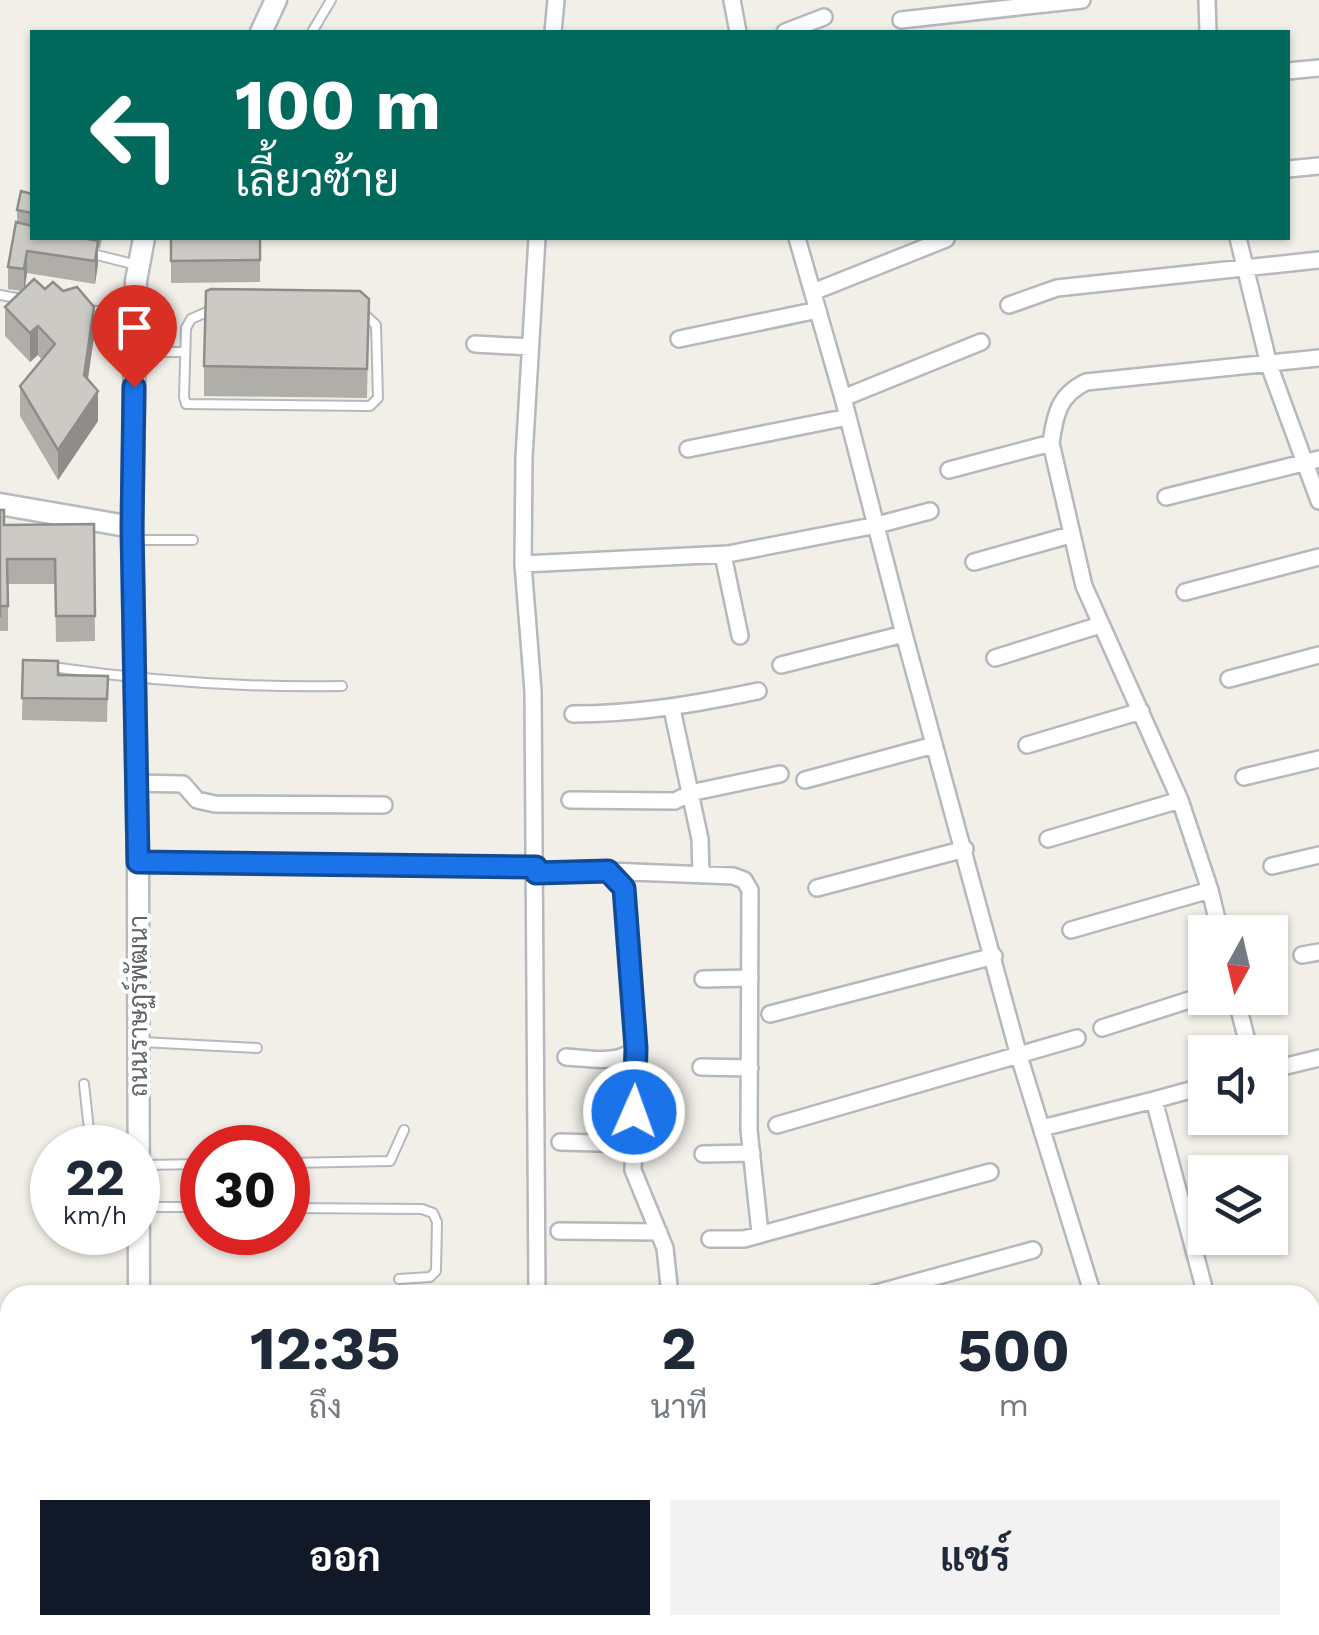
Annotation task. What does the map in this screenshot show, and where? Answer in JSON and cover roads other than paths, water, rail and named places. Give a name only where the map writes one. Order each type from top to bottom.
[{"type":"street","points":[[262,30],[276,0]]},
{"type":"street","points":[[554,30],[556,0]]},
{"type":"street","points":[[732,0],[738,30]]},
{"type":"street","points":[[901,20],[1082,0]]},
{"type":"street","points":[[1206,0],[1208,30]]},
{"type":"street","points":[[790,30],[824,17]]},
{"type":"street","points":[[1290,71],[1319,68]]},
{"type":"street","points":[[1290,169],[1319,166]]},
{"type":"street","name":"ถนนราษฏร์พัฒนา","points":[[139,1125],[132,534],[137,264],[143,240]]},
{"type":"street","points":[[536,1285],[534,690],[523,564],[524,457],[537,240]]},
{"type":"street","points":[[797,240],[843,398],[1020,1056],[1089,1285]]},
{"type":"street","points":[[813,292],[943,240]]},
{"type":"street","points":[[1238,240],[1268,364],[1313,460],[1319,500]]},
{"type":"street","points":[[1009,305],[1057,288],[1319,260]]},
{"type":"street","points":[[679,340],[818,310]]},
{"type":"street","points":[[843,398],[981,342]]},
{"type":"street","points":[[475,344],[530,348]]},
{"type":"street","points":[[1216,915],[1180,800],[1100,625],[1070,535],[1051,443],[1064,396],[1086,382],[1319,358]]},
{"type":"street","points":[[688,449],[848,417]]},
{"type":"street","points":[[949,470],[1051,443]]},
{"type":"street","points":[[1166,497],[1313,460]]},
{"type":"street","points":[[0,504],[132,534]]},
{"type":"street","points":[[523,564],[722,555],[930,511]]},
{"type":"street","points":[[974,562],[1070,535]]},
{"type":"street","points":[[722,555],[740,636]]},
{"type":"street","points":[[1186,592],[1319,556]]},
{"type":"street","points":[[995,658],[1100,625]]},
{"type":"street","points":[[781,666],[904,634]]},
{"type":"street","points":[[1229,679],[1319,655]]},
{"type":"street","points":[[573,714],[629,714],[758,691]]},
{"type":"street","points":[[672,708],[700,840],[701,875]]},
{"type":"street","points":[[1027,744],[1141,711]]},
{"type":"street","points":[[805,780],[934,744]]},
{"type":"street","points":[[1244,777],[1319,759]]},
{"type":"street","points":[[570,800],[675,801],[690,793],[780,774]]},
{"type":"street","points":[[135,782],[183,784],[197,800],[215,804],[384,805]]},
{"type":"street","points":[[1048,838],[1180,800]]},
{"type":"street","points":[[817,888],[964,849]]},
{"type":"street","points":[[1272,866],[1319,855]]},
{"type":"street","points":[[138,862],[608,871],[733,876],[744,880],[750,890],[752,1153],[760,1233]]},
{"type":"street","points":[[608,871],[624,888],[636,1048],[634,1170],[659,1232],[669,1285]]},
{"type":"street","points":[[1071,930],[1210,890]]},
{"type":"street","points":[[770,1014],[994,956]]},
{"type":"street","points":[[703,979],[750,978]]},
{"type":"street","points":[[1102,1028],[1188,1000]]},
{"type":"street","points":[[777,1125],[1077,1038]]},
{"type":"street","points":[[566,1057],[618,1059],[629,1056],[636,1048]]},
{"type":"street","points":[[1288,1066],[1319,1058]]},
{"type":"street","points":[[702,1067],[750,1068]]},
{"type":"street","points":[[1042,1128],[1188,1091]]},
{"type":"street","points":[[1154,1100],[1203,1285]]},
{"type":"street","points":[[560,1142],[633,1144]]},
{"type":"street","points":[[703,1154],[752,1153]]},
{"type":"street","points":[[710,1239],[744,1238],[990,1172]]},
{"type":"street","points":[[560,1231],[659,1232]]},
{"type":"street","points":[[937,1285],[1033,1250]]},
{"type":"street","name":"ถนนราษฏร์พัฒนา","points":[[140,1255],[140,1285]]},
{"type":"lane","points":[[313,30],[331,0]]},
{"type":"lane","points":[[84,252],[137,264]]},
{"type":"lane","points":[[0,295],[38,302]]},
{"type":"lane","points":[[77,308],[135,318]]},
{"type":"lane","points":[[353,310],[376,325],[380,390],[370,406],[189,406],[184,398],[184,352],[186,328],[198,314],[353,310]]},
{"type":"lane","points":[[134,352],[184,352]]},
{"type":"lane","points":[[132,534],[193,540]]},
{"type":"lane","points":[[34,664],[134,678],[257,687],[342,686]]},
{"type":"lane","points":[[138,1042],[257,1048]]},
{"type":"lane","points":[[84,1084],[88,1125]]},
{"type":"lane","points":[[310,1162],[390,1160],[404,1130]]},
{"type":"lane","points":[[310,1208],[422,1209],[432,1213],[438,1222],[436,1271],[430,1277],[399,1279]]}]
